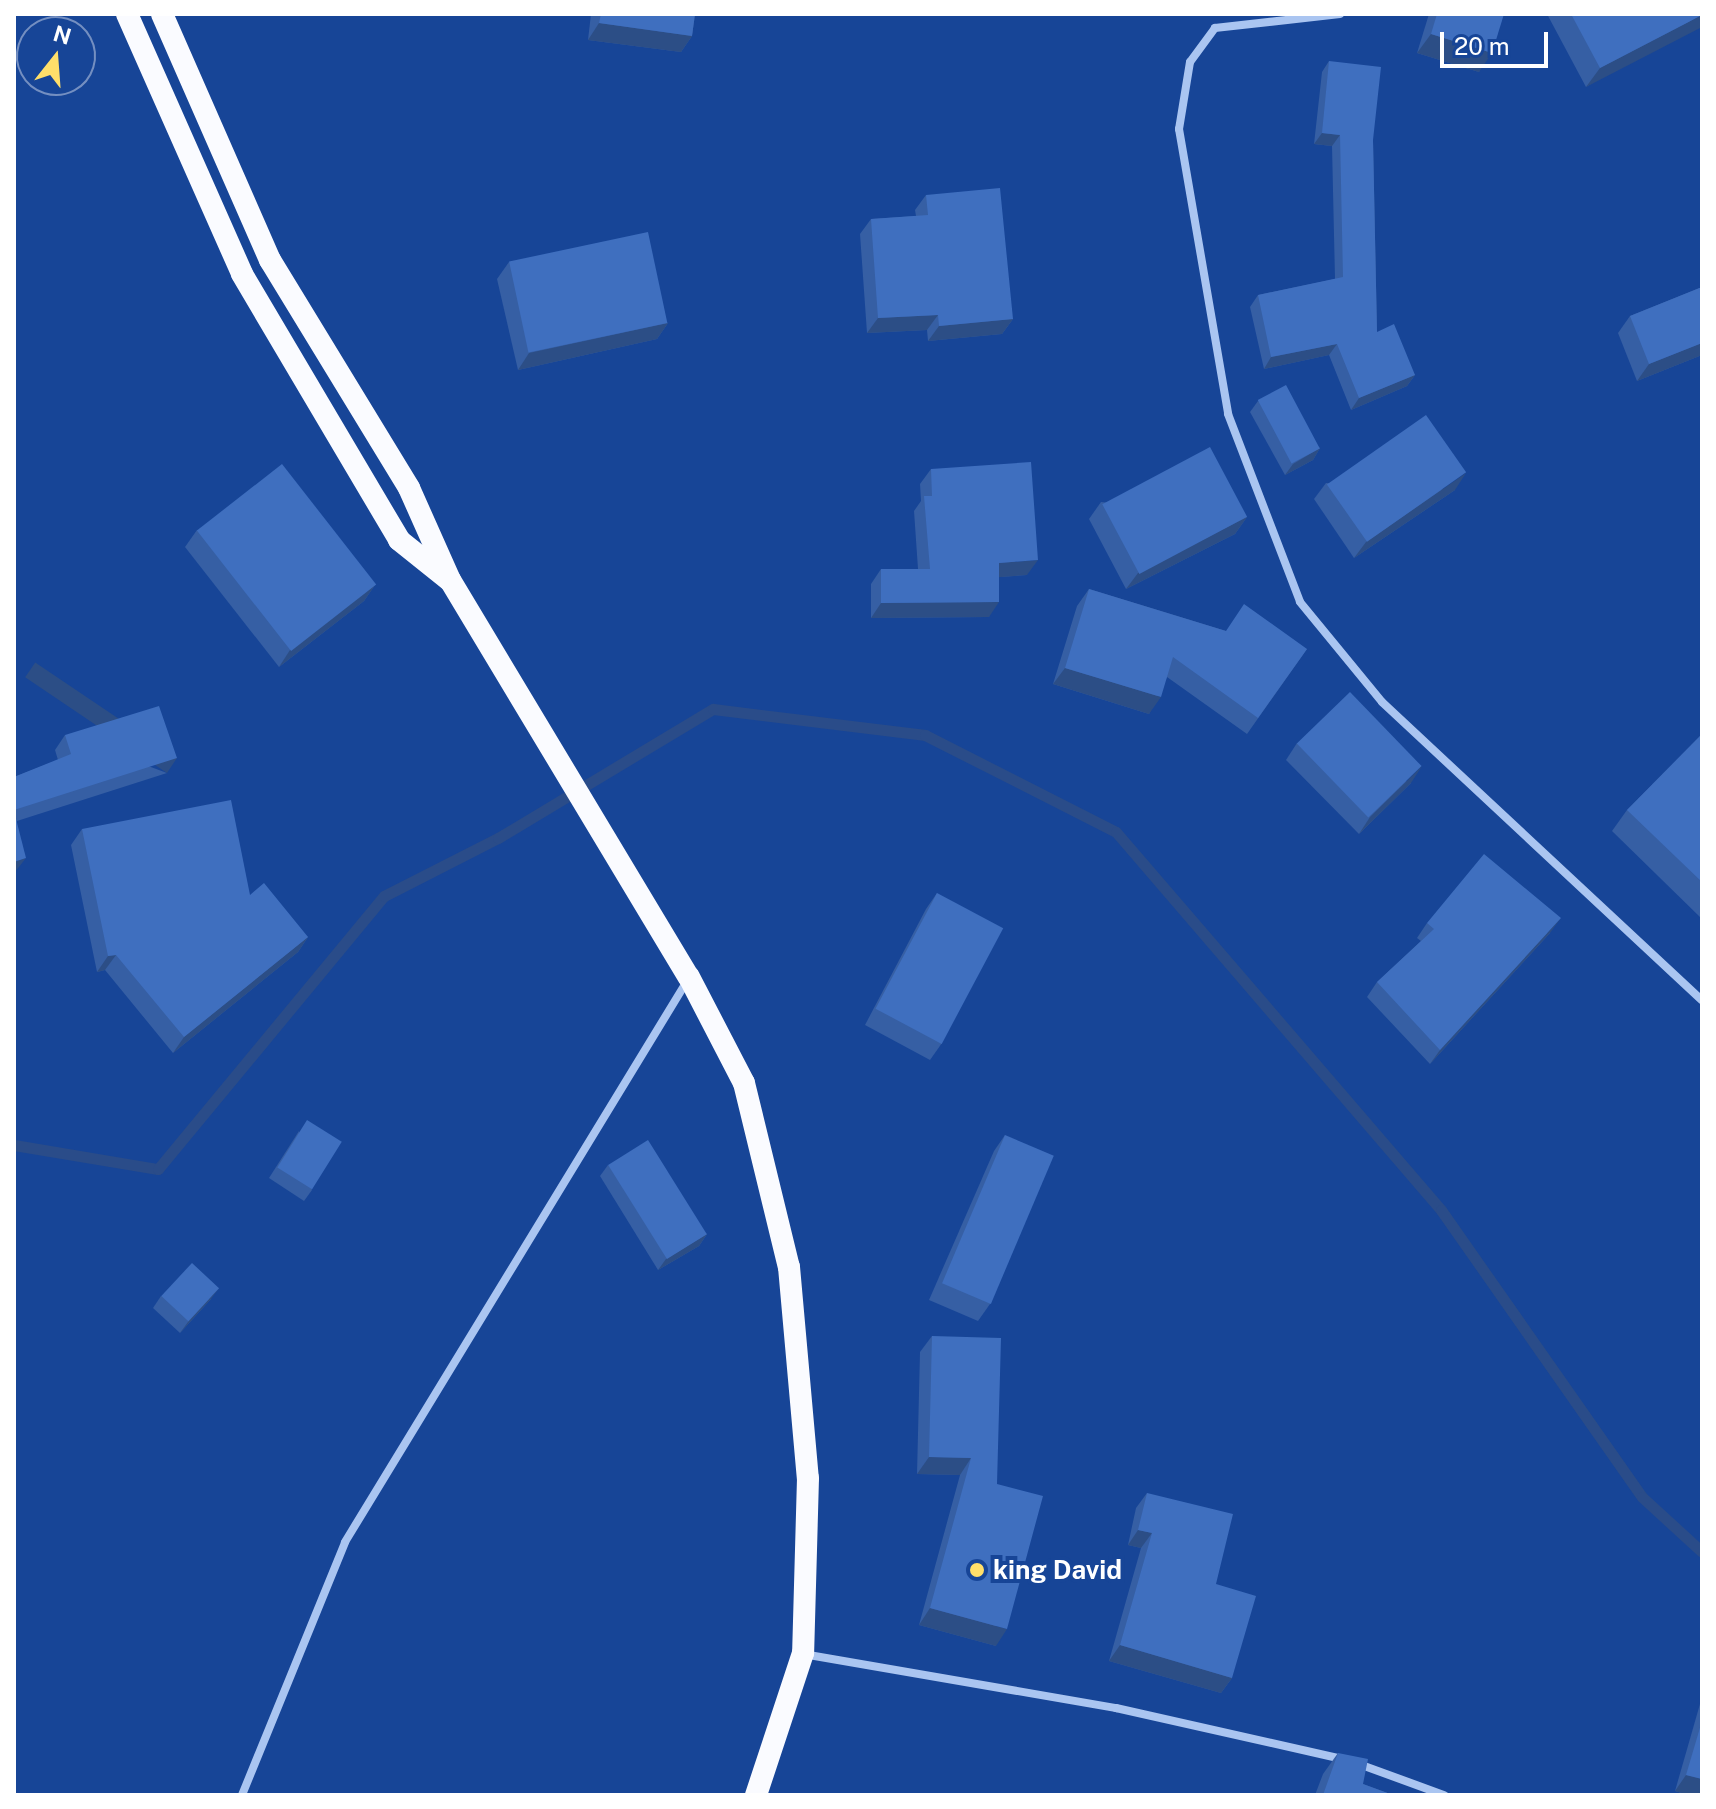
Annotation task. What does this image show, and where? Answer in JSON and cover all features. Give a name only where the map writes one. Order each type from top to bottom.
[{"type":"highway","points":[[127,14],[242,274],[399,540],[450,580]]},
{"type":"highway","points":[[162,14],[270,260],[409,488],[450,580],[540,735],[689,977],[744,1083],[789,1267],[808,1478],[803,1653],[756,1795]]},
{"type":"street","points":[[1340,14],[1215,28],[1190,62],[1179,129],[1228,414],[1300,602],[1382,702],[1702,1000]]},
{"type":"street","points":[[242,1795],[345,1542],[689,977]]},
{"type":"street","points":[[803,1653],[1131,1711],[1352,1761],[1444,1795]]},
{"type":"building","points":[[601,14],[695,14],[692,36],[599,23]]},
{"type":"building","points":[[1437,14],[1504,14],[1492,53],[1431,34]]},
{"type":"building","points":[[1571,14],[1702,14],[1702,15],[1600,68]]},
{"type":"building","points":[[1329,61],[1381,67],[1373,140],[1377,332],[1394,324],[1415,375],[1359,398],[1337,344],[1271,357],[1258,295],[1343,277],[1340,135],[1322,133]]},
{"type":"building","points":[[1000,188],[1013,319],[939,326],[938,315],[878,318],[871,219],[928,215],[926,195]]},
{"type":"building","points":[[648,232],[667,323],[528,352],[509,262]]},
{"type":"building","points":[[1702,287],[1702,343],[1649,364],[1630,316]]},
{"type":"building","points":[[1286,385],[1320,449],[1292,464],[1258,400]]},
{"type":"building","points":[[1426,415],[1466,472],[1367,542],[1327,484]]},
{"type":"building","points":[[1210,447],[1247,517],[1139,574],[1102,504]]},
{"type":"building","points":[[1031,462],[1038,560],[999,563],[999,602],[881,603],[881,569],[930,569],[924,496],[932,496],[931,469]]},
{"type":"building","points":[[282,464],[376,585],[291,651],[197,530]]},
{"type":"building","points":[[1089,589],[1226,631],[1244,604],[1307,649],[1258,718],[1173,657],[1161,697],[1065,668]]},
{"type":"building","points":[[1350,692],[1422,766],[1368,817],[1297,743]]},
{"type":"building","points":[[159,706],[177,758],[14,810],[14,777],[71,754],[65,735]]},
{"type":"building","points":[[1702,734],[1702,882],[1627,810]]},
{"type":"building","points":[[231,800],[250,895],[264,883],[308,937],[184,1037],[116,955],[108,956],[82,829]]},
{"type":"building","points":[[14,811],[26,858],[14,862]]},
{"type":"building","points":[[1484,854],[1561,918],[1440,1050],[1377,982],[1434,929],[1427,923]]},
{"type":"building","points":[[937,893],[1003,928],[942,1044],[875,1009]]},
{"type":"building","points":[[307,1120],[342,1142],[312,1189],[277,1167]]},
{"type":"building","points":[[1005,1135],[1054,1156],[991,1304],[942,1283]]},
{"type":"building","points":[[648,1140],[707,1234],[667,1259],[608,1165]]},
{"type":"building","points":[[192,1263],[219,1288],[188,1321],[161,1296]]},
{"type":"building","points":[[932,1336],[1001,1338],[997,1484],[1043,1496],[1007,1629],[930,1608],[971,1458],[929,1457]]},
{"type":"building","points":[[1147,1493],[1233,1514],[1216,1584],[1256,1596],[1232,1678],[1120,1645],[1152,1533],[1138,1530]]},
{"type":"building","points":[[1702,1721],[1702,1779],[1686,1775]]},
{"type":"building","points":[[1338,1753],[1368,1759],[1363,1784],[1393,1795],[1323,1795]]},
{"type":"waterway","points":[[14,1145],[158,1169],[384,896],[498,838],[713,709],[925,735],[1116,832],[1441,1210],[1642,1497],[1702,1552]]},
{"type":"place","name":"king David","points":[[977,1570]]}]
